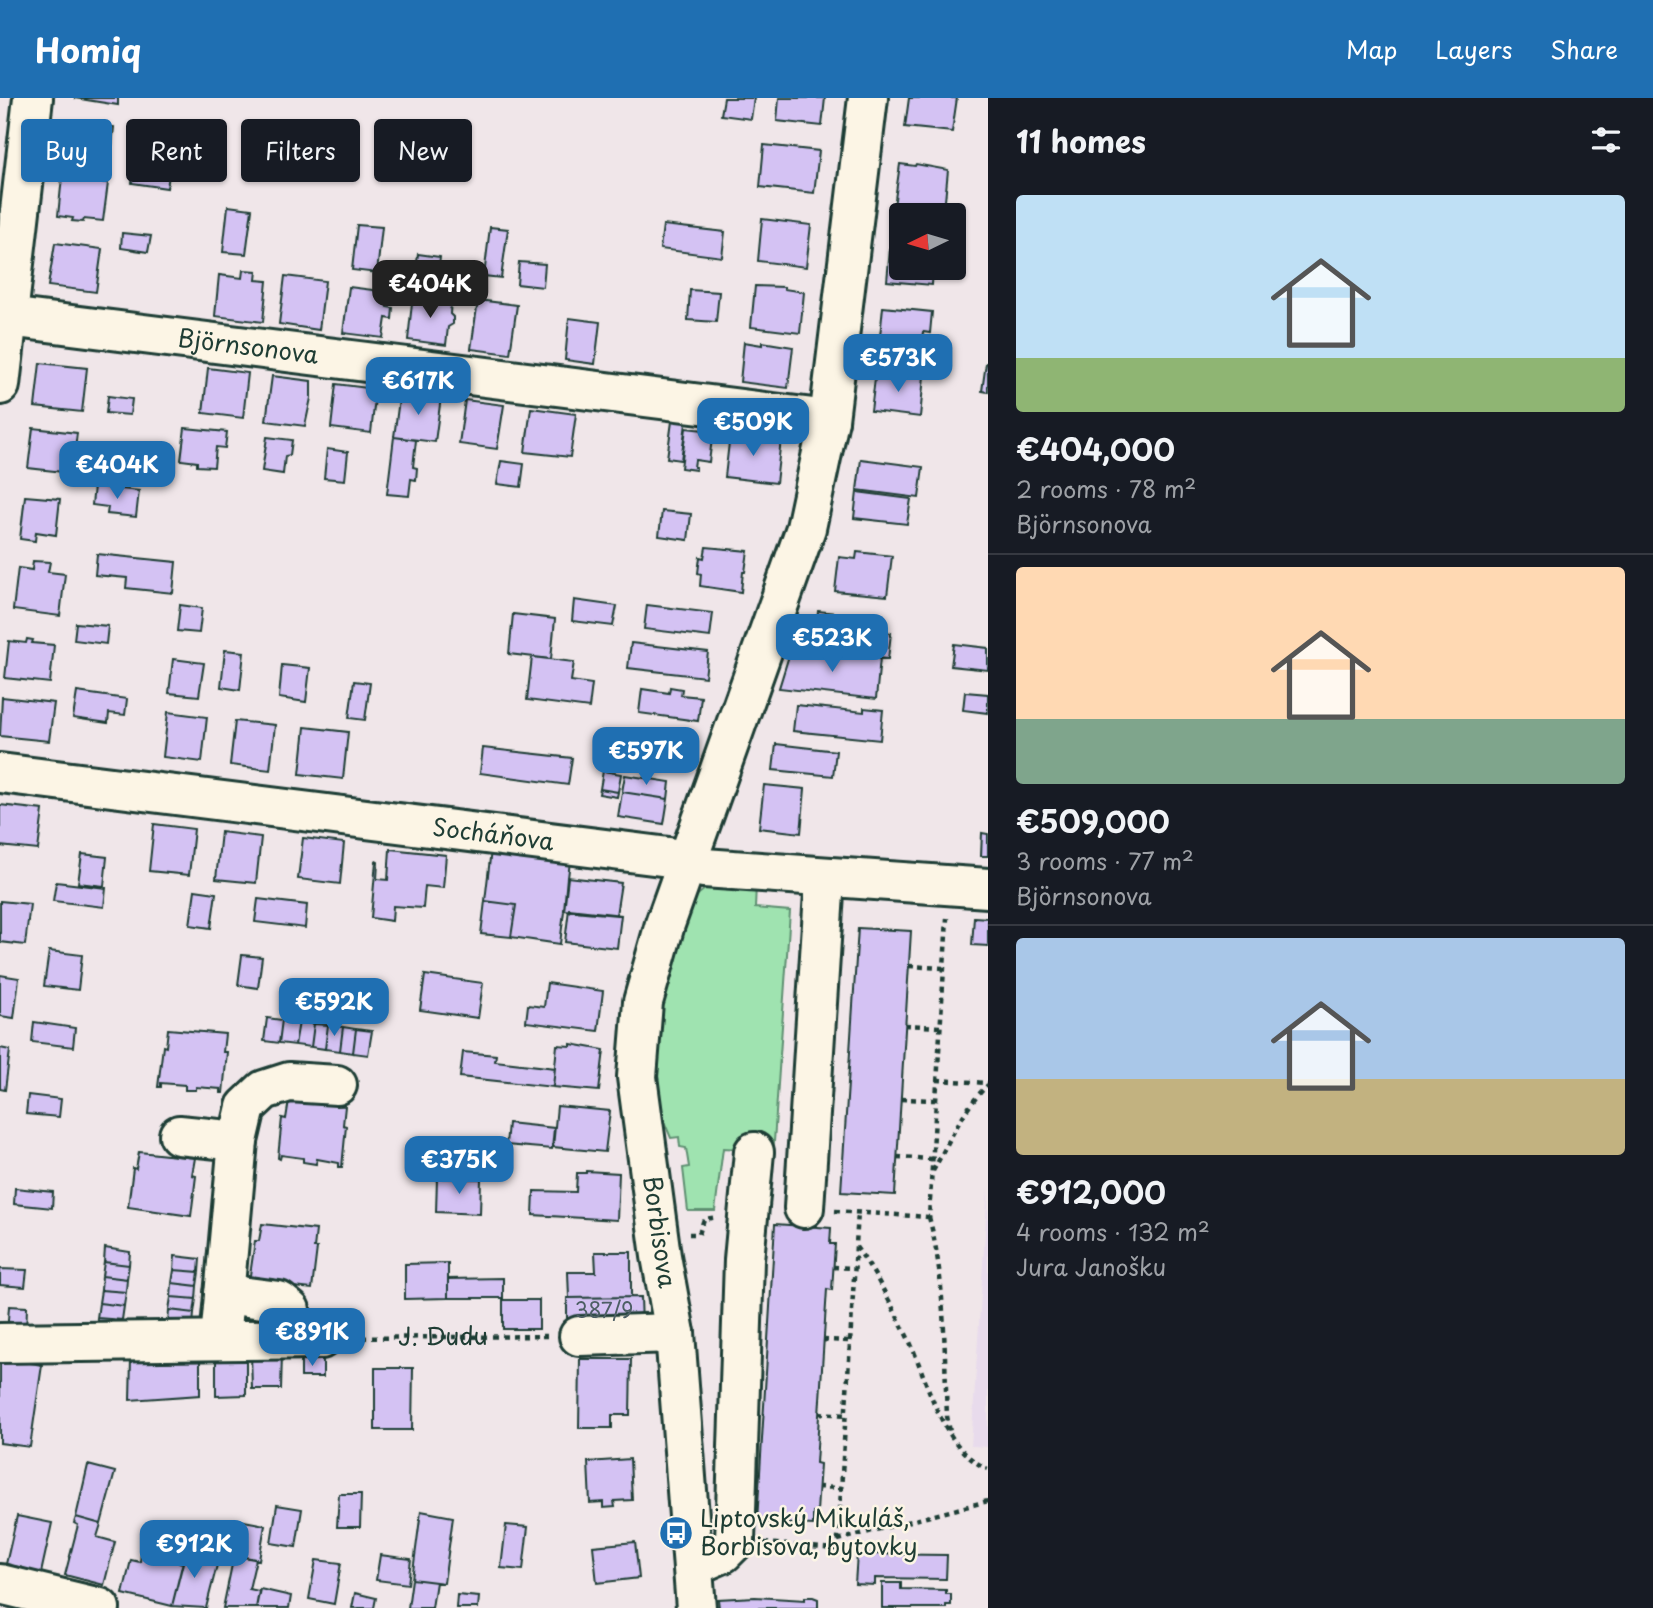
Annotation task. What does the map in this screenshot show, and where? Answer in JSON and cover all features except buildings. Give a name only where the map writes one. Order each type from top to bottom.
[{"type":"street","points":[[0,385],[4,317],[33,98]]},
{"type":"street","name":"Borbisova","points":[[696,1608],[675,1333],[661,1256],[637,1077],[643,1002],[665,924],[799,552],[814,497],[829,420],[868,98]]},
{"type":"street","name":"Björnsonova","points":[[4,317],[829,420]]},
{"type":"street","name":"Socháňova","points":[[0,773],[668,857],[704,868],[988,888]]},
{"type":"street","points":[[804,1208],[825,877]]},
{"type":"street","points":[[220,1339],[238,1141],[246,1107],[264,1090],[289,1082],[337,1086]]},
{"type":"street","points":[[179,1135],[238,1141]]},
{"type":"street","points":[[693,1566],[723,1553],[735,1541],[746,1218],[754,1152]]},
{"type":"street","points":[[224,1294],[279,1301],[290,1310],[307,1339]]},
{"type":"street","points":[[579,1336],[675,1333]]},
{"type":"street","points":[[0,1343],[307,1339]]},
{"type":"street","points":[[0,1584],[100,1608]]},
{"type":"path","points":[[949,886],[929,1217],[940,1287],[947,1416],[951,1436]]},
{"type":"path","points":[[909,966],[943,968]]},
{"type":"path","points":[[905,1025],[940,1027]]},
{"type":"path","points":[[937,1080],[988,1084]]},
{"type":"path","points":[[931,1175],[962,1118],[988,1084]]},
{"type":"path","points":[[901,1099],[936,1100]]},
{"type":"path","points":[[898,1157],[933,1159]]},
{"type":"path","points":[[804,1208],[929,1217]]},
{"type":"path","points":[[735,1541],[835,1549],[842,1488],[858,1212]]},
{"type":"path","points":[[704,1219],[746,1218]]},
{"type":"path","points":[[856,1246],[910,1342],[940,1417],[951,1436],[979,1465],[988,1469]]},
{"type":"path","points":[[833,1267],[854,1268]]},
{"type":"path","name":"J. Dudu","points":[[307,1339],[579,1336]]},
{"type":"path","points":[[823,1340],[850,1342]]},
{"type":"path","points":[[818,1413],[846,1415]]},
{"type":"path","points":[[818,1487],[842,1488]]},
{"type":"path","points":[[838,1540],[988,1501]]},
{"type":"shaded area","points":[[988,1187],[988,1447],[971,1446]]},
{"type":"green space","points":[[715,881],[756,884],[755,908],[790,911],[773,1156],[743,1149],[723,1148],[715,1211],[688,1211],[683,1168],[689,1167],[686,1148],[680,1147],[679,1137],[671,1138],[657,1105],[654,1090],[661,1005],[670,962],[695,897]]},
{"type":"place","name":"Liptovský Mikuláš, Borbisova, bytovky","points":[[676,1533]]}]
